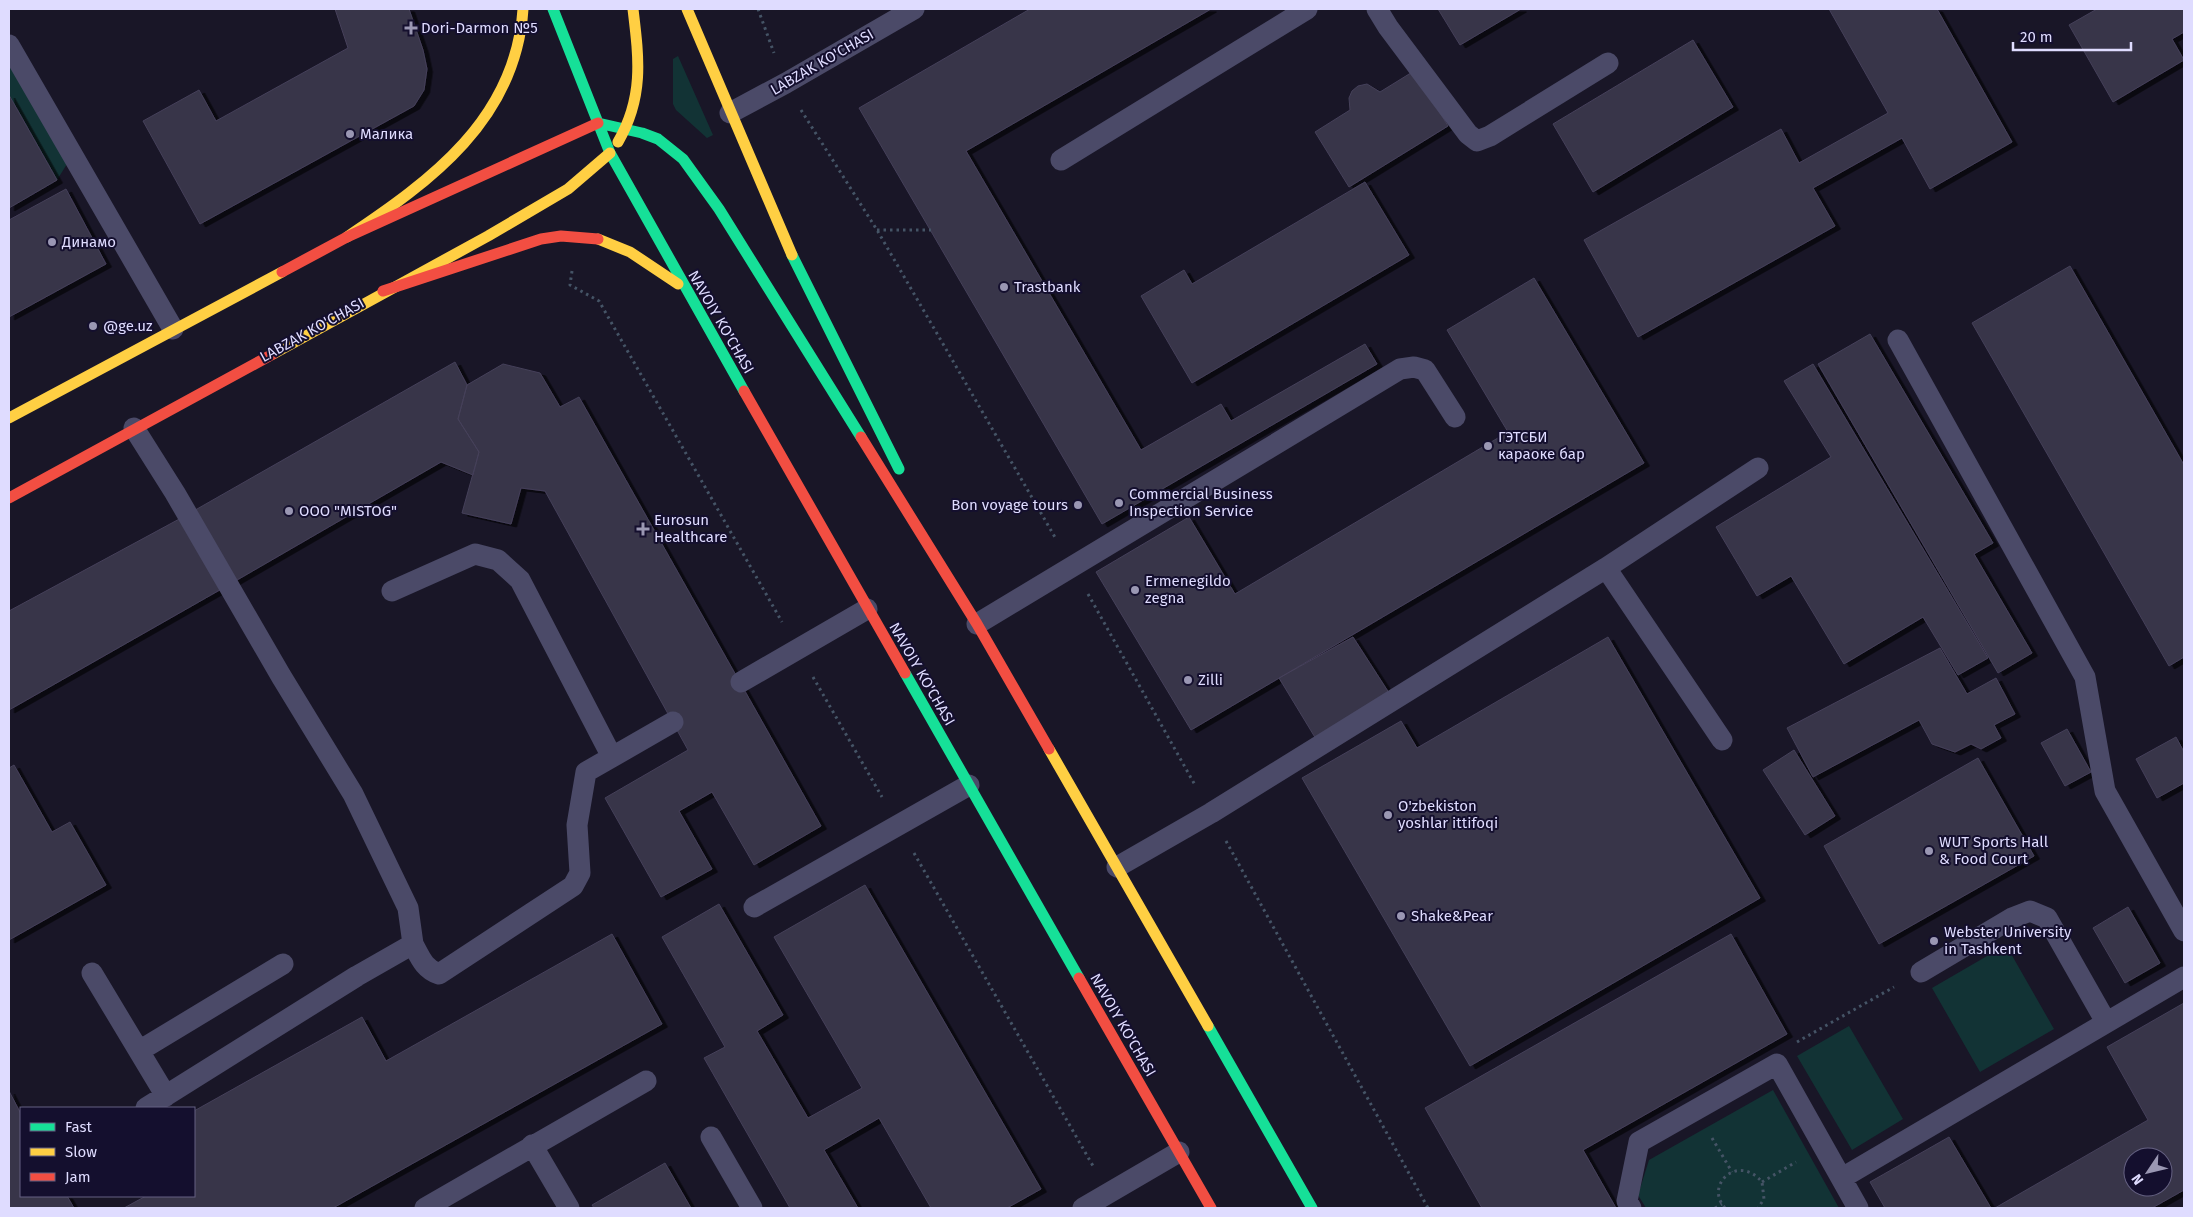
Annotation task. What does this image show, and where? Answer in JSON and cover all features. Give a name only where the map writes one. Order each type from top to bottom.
[{"type":"main road","points":[[346,237],[395,204],[439,170],[474,130],[504,85],[517,49],[523,9]]},
{"type":"main road","name":"NAVOIY KO'CHASI","points":[[553,9],[610,153],[685,289],[1211,1208]]},
{"type":"main road","points":[[610,153],[627,128],[639,88],[640,67],[633,9]]},
{"type":"main road","points":[[687,9],[799,271],[906,483]]},
{"type":"main road","points":[[9,418],[346,237],[598,123],[627,128],[660,140],[676,151],[691,167],[977,624],[1312,1208]]},
{"type":"main road","name":"LABZAK KO'CHASI","points":[[9,498],[488,236],[568,189],[610,153]]},
{"type":"main road","points":[[383,292],[541,239],[570,234],[601,239],[640,256],[685,289]]},
{"type":"main road","points":[[920,510],[977,624]]},
{"type":"lane","name":"LABZAK KO'CHASI","points":[[730,113],[914,9]]},
{"type":"lane","points":[[1061,160],[1307,9]]},
{"type":"lane","points":[[1377,9],[1388,27],[1468,134],[1477,141],[1490,136],[1608,63]]},
{"type":"lane","points":[[9,45],[173,329]]},
{"type":"lane","points":[[1898,340],[2085,677],[2105,791],[2184,931]]},
{"type":"lane","points":[[977,624],[1073,568],[1400,369],[1414,367],[1425,370],[1455,417]]},
{"type":"lane","points":[[134,428],[175,493],[281,676],[353,794],[408,908],[413,944],[423,963],[431,971],[439,974],[573,886],[580,873],[577,825],[586,772],[673,722]]},
{"type":"lane","points":[[1117,867],[1211,813],[1606,568],[1758,468]]},
{"type":"lane","points":[[392,591],[475,554],[498,560],[520,580],[612,757]]},
{"type":"lane","points":[[1606,568],[1722,740]]},
{"type":"lane","points":[[741,682],[868,609]]},
{"type":"lane","points":[[754,907],[969,785]]},
{"type":"lane","points":[[1921,972],[2012,918],[2030,912],[2047,918],[2106,1022]]},
{"type":"lane","points":[[148,1107],[357,976],[413,944]]},
{"type":"lane","points":[[139,1051],[283,964]]},
{"type":"lane","points":[[92,974],[166,1096]]},
{"type":"lane","points":[[1842,1178],[2184,977]]},
{"type":"lane","points":[[1631,1208],[1626,1201],[1639,1142],[1777,1064],[1858,1208]]},
{"type":"lane","points":[[425,1208],[646,1081]]},
{"type":"lane","points":[[711,1137],[752,1208]]},
{"type":"lane","points":[[532,1145],[569,1208]]},
{"type":"lane","points":[[1083,1208],[1178,1152]]},
{"type":"path","points":[[758,9],[786,83],[877,230],[1073,568],[1211,813],[1428,1208]]},
{"type":"path","points":[[877,230],[930,230]]},
{"type":"path","points":[[570,286],[599,301],[1109,1194]]},
{"type":"path","points":[[1792,1045],[1921,972]]},
{"type":"path","points":[[1696,1110],[1732,1172]]},
{"type":"path","points":[[1762,1182],[1823,1146]]},
{"type":"path","points":[[1725,1208],[1719,1195],[1723,1178],[1732,1172],[1749,1170],[1762,1182],[1764,1200],[1758,1208]]},
{"type":"path","points":[[1715,1208],[1722,1204]]},
{"type":"green space","points":[[9,52],[72,156],[57,180],[9,95]]},
{"type":"green space","points":[[678,56],[713,135],[707,138],[676,110],[673,104],[673,59]]},
{"type":"green space","points":[[2006,945],[2054,1029],[1980,1072],[1932,988]]},
{"type":"green space","points":[[1849,1026],[1903,1119],[1852,1150],[1797,1056]]},
{"type":"green space","points":[[1773,1090],[1839,1208],[1646,1208],[1638,1195],[1649,1160]]},
{"type":"building","points":[[335,9],[409,9],[423,50],[427,69],[424,90],[414,106],[200,224],[143,121],[199,90],[216,121],[348,48]]},
{"type":"building","name":"Trastbank","points":[[1030,9],[1211,9],[966,151],[1141,450],[1221,404],[1231,421],[1365,344],[1377,364],[1102,524],[859,108]]},
{"type":"building","points":[[1438,9],[1521,9],[1460,45]]},
{"type":"building","points":[[1829,9],[1937,9],[2012,142],[1930,189],[1902,138],[1813,188],[1835,226],[1638,337],[1584,240],[1781,129],[1799,163],[1888,113]]},
{"type":"building","points":[[2097,9],[2184,9],[2184,32],[2172,39],[2184,60],[2113,102],[2069,25]]},
{"type":"building","points":[[1693,40],[1733,107],[1593,192],[1553,124]]},
{"type":"building","points":[[1414,71],[1448,126],[1349,187],[1315,132],[1350,110],[1349,98],[1352,91],[1358,86],[1367,84],[1380,92]]},
{"type":"building","points":[[9,95],[57,180],[9,208]]},
{"type":"building","points":[[1365,182],[1409,255],[1192,383],[1141,296],[1184,270],[1192,284]]},
{"type":"building","name":"Динамо","points":[[66,189],[106,264],[9,317],[9,220]]},
{"type":"building","points":[[2070,266],[2184,465],[2184,657],[2169,666],[1972,323]]},
{"type":"building","points":[[1534,278],[1644,463],[1191,730],[1096,572],[1189,517],[1235,594],[1508,432],[1447,330]]},
{"type":"building","points":[[1870,334],[1993,543],[1974,554],[2032,653],[1998,673],[1818,364]]},
{"type":"building","points":[[455,362],[467,385],[458,419],[479,452],[473,475],[441,462],[225,587],[183,517]]},
{"type":"building","points":[[503,364],[540,373],[560,407],[579,397],[821,826],[754,865],[712,792],[679,811],[712,869],[661,897],[605,798],[688,750],[545,491],[521,488],[511,524],[462,513],[479,452],[458,419],[467,385]]},
{"type":"building","points":[[1813,364],[1988,658],[1958,675],[1923,617],[1844,664],[1791,576],[1757,596],[1716,527],[1831,457],[1784,381]]},
{"type":"building","points":[[183,517],[225,587],[9,710],[9,611]]},
{"type":"building","points":[[1353,637],[1391,696],[1316,739],[1279,678]]},
{"type":"building","points":[[1608,637],[1760,898],[1470,1066],[1302,778],[1401,721],[1417,748]]},
{"type":"building","points":[[1940,648],[1967,694],[1996,678],[2015,714],[1994,725],[2001,738],[1981,749],[1971,744],[1955,752],[1932,744],[1919,720],[1813,777],[1787,728]]},
{"type":"building","points":[[2067,729],[2091,772],[2065,786],[2041,743]]},
{"type":"building","points":[[2176,737],[2184,752],[2184,783],[2157,798],[2136,759]]},
{"type":"building","points":[[1794,750],[1835,816],[1805,835],[1763,770]]},
{"type":"building","name":"WUT Sports Hall & Food Court","points":[[1978,758],[2034,856],[1879,944],[1824,846]]},
{"type":"building","points":[[14,765],[52,832],[70,822],[106,885],[9,940],[9,768]]},
{"type":"building","points":[[865,885],[1041,1189],[1007,1208],[931,1208],[879,1118],[824,1150],[858,1208],[790,1208],[704,1058],[725,1047],[662,937],[719,904],[783,1015],[757,1031],[808,1118],[862,1088],[774,937]]},
{"type":"building","points":[[2128,907],[2160,963],[2125,983],[2093,928]]},
{"type":"building","points":[[612,934],[662,1024],[333,1208],[124,1208],[144,1197],[195,1197],[195,1110],[362,1017],[386,1061]]},
{"type":"building","points":[[1731,934],[1787,1034],[1583,1150],[1616,1208],[1482,1208],[1425,1108]]},
{"type":"building","points":[[2184,1003],[2184,1190],[2173,1196],[2173,1147],[2123,1147],[2123,1197],[2172,1197],[2152,1208],[1995,1208],[2148,1120],[2107,1047]]},
{"type":"building","points":[[9,1091],[20,1112],[20,1197],[68,1197],[74,1208],[9,1208]]},
{"type":"building","points":[[1949,1137],[1991,1208],[1885,1208],[1870,1182]]},
{"type":"building","points":[[665,1163],[691,1208],[594,1208],[592,1205]]},
{"type":"traffic: fast","points":[[553,9],[610,153],[744,391]]},
{"type":"traffic: fast","points":[[598,123],[642,133],[658,139],[683,159],[719,209],[861,437]]},
{"type":"traffic: fast","points":[[792,255],[899,469]]},
{"type":"traffic: fast","points":[[905,673],[1079,978]]},
{"type":"traffic: fast","points":[[1208,1026],[1312,1208]]},
{"type":"traffic: slow","points":[[347,237],[409,193],[438,169],[464,143],[486,115],[504,83],[517,48],[523,9]]},
{"type":"traffic: slow","points":[[618,142],[632,109],[638,77],[633,9]]},
{"type":"traffic: slow","points":[[687,9],[792,255]]},
{"type":"traffic: slow","points":[[273,354],[488,236],[568,189],[610,153]]},
{"type":"traffic: slow","points":[[598,239],[630,252],[678,284]]},
{"type":"traffic: slow","points":[[9,418],[282,272]]},
{"type":"traffic: slow","points":[[1049,749],[1208,1026]]},
{"type":"traffic: jam","points":[[282,272],[347,237],[598,123]]},
{"type":"traffic: jam","points":[[383,291],[541,239],[561,236],[598,239]]},
{"type":"traffic: jam","points":[[9,498],[273,354]]},
{"type":"traffic: jam","points":[[744,391],[905,673]]},
{"type":"traffic: jam","points":[[861,437],[977,624],[1049,749]]},
{"type":"traffic: jam","points":[[1079,978],[1211,1208]]},
{"type":"place","name":"Dori-Darmon №5","points":[[411,28]]},
{"type":"place","name":"Малика","points":[[350,134]]},
{"type":"place","name":"Динамо","points":[[52,242]]},
{"type":"place","name":"Trastbank","points":[[1004,287]]},
{"type":"place","name":"@ge.uz","points":[[93,326]]},
{"type":"place","name":"ГЭТСБИ караоке бар","points":[[1488,446]]},
{"type":"place","name":"Commercial Business Inspection Service","points":[[1119,503]]},
{"type":"place","name":"Bon voyage tours","points":[[1078,505]]},
{"type":"place","name":"ООО \"MISTOG\"","points":[[289,511]]},
{"type":"place","name":"Eurosun Healthcare","points":[[643,529]]},
{"type":"place","name":"Ermenegildo zegna","points":[[1135,590]]},
{"type":"place","name":"Zilli","points":[[1188,680]]},
{"type":"place","name":"O'zbekiston yoshlar ittifoqi","points":[[1388,815]]},
{"type":"place","name":"WUT Sports Hall & Food Court","points":[[1929,851]]},
{"type":"place","name":"Shake&Pear","points":[[1401,916]]},
{"type":"place","name":"Webster University in Tashkent","points":[[1934,941]]}]
